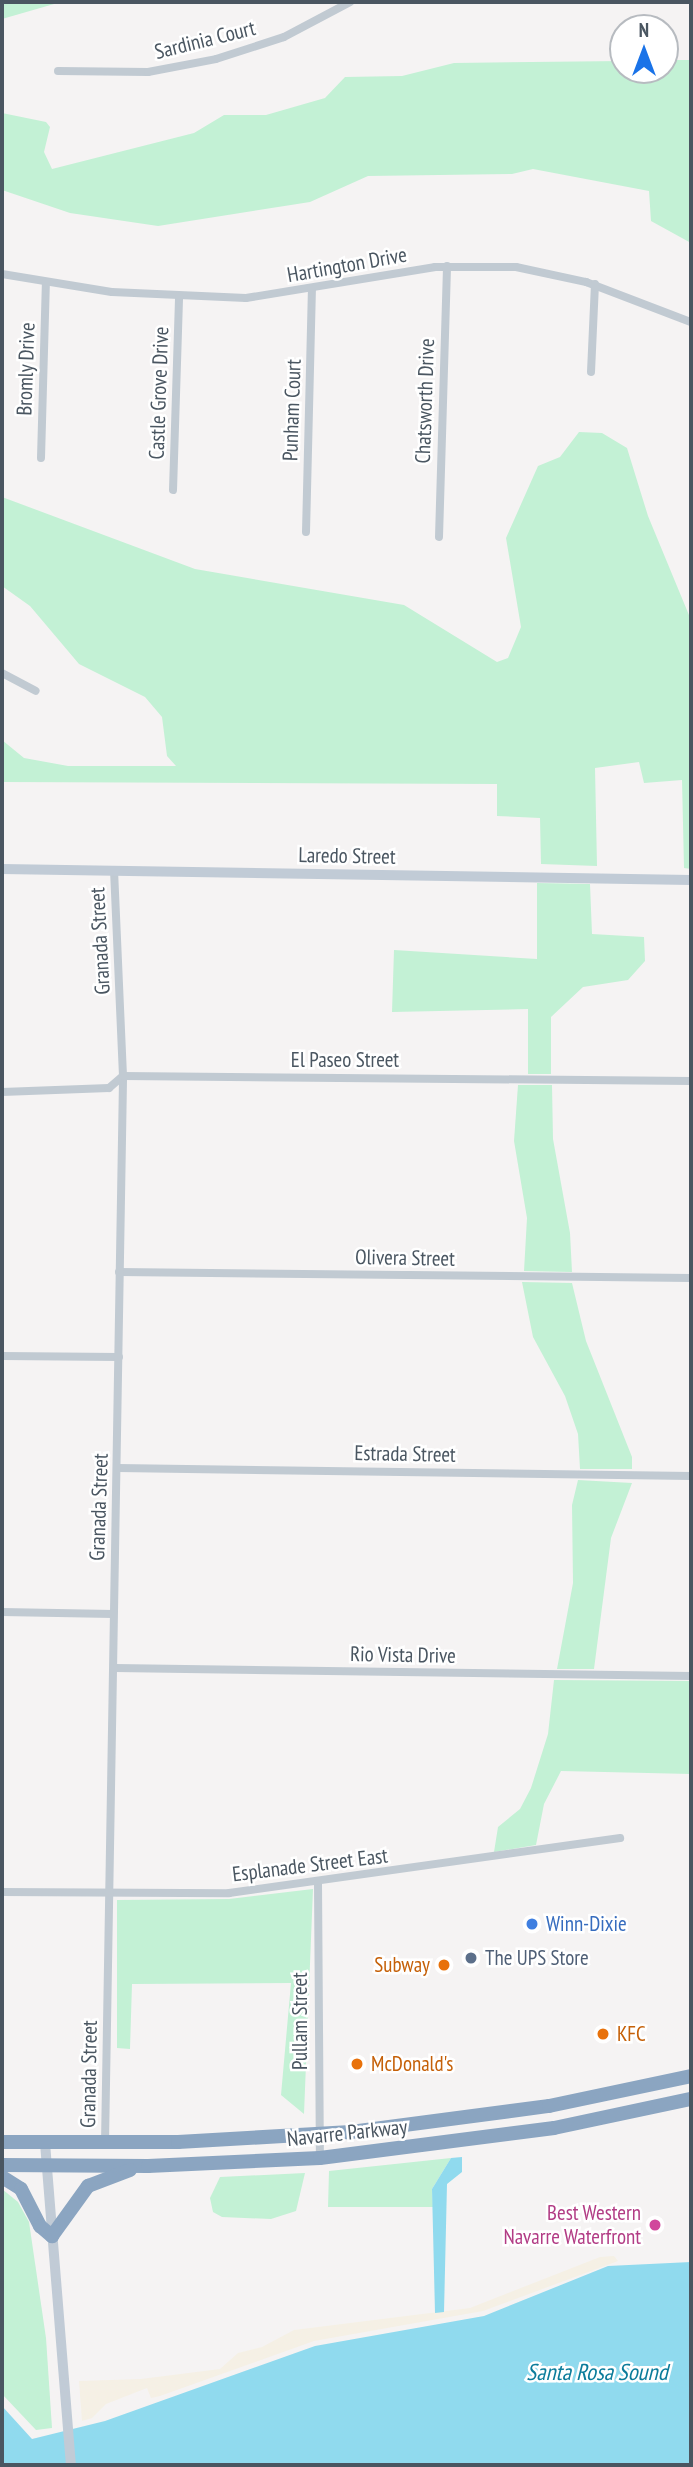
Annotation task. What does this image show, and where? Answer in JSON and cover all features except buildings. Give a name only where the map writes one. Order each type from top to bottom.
[{"type":"highway","name":"Navarre Parkway","points":[[2,2142],[106,2143],[318,2135],[538,2108],[691,2076]]},
{"type":"highway","name":"Navarre Parkway","points":[[2,2165],[141,2166],[320,2158],[554,2128],[691,2099]]},
{"type":"highway","points":[[2,2177],[21,2189],[40,2226],[52,2236],[88,2186],[141,2166]]},
{"type":"street","name":"Sardinia Court","points":[[58,71],[148,72],[216,59],[284,37],[350,2]]},
{"type":"street","name":"Hartington Drive","points":[[2,274],[46,282],[179,296],[246,298],[447,266],[516,267],[595,284],[691,322]]},
{"type":"street","name":"Chatsworth Drive","points":[[439,537],[447,266]]},
{"type":"street","name":"Bromly Drive","points":[[41,458],[46,282]]},
{"type":"street","points":[[592,372],[595,284]]},
{"type":"street","name":"Punham Court","points":[[306,533],[312,289]]},
{"type":"street","name":"Castle Grove Drive","points":[[173,490],[179,296]]},
{"type":"street","points":[[2,673],[36,691]]},
{"type":"street","name":"Laredo Street","points":[[2,869],[691,880]]},
{"type":"street","name":"Granada Street","points":[[106,2143],[123,1076],[114,871]]},
{"type":"street","name":"El Paseo Street","points":[[2,1092],[109,1088],[123,1076],[691,1081]]},
{"type":"street","name":"Olivera Street","points":[[119,1272],[691,1278]]},
{"type":"street","points":[[2,1356],[119,1357]]},
{"type":"street","name":"Estrada Street","points":[[118,1468],[691,1476]]},
{"type":"street","points":[[2,1612],[113,1614]]},
{"type":"street","name":"Rio Vista Drive","points":[[115,1668],[691,1676]]},
{"type":"street","name":"Esplanade Street East","points":[[2,1892],[110,1895],[229,1893],[318,1883],[620,1838]]},
{"type":"street","name":"Pullam Street","points":[[318,1883],[320,2158]]},
{"type":"street","points":[[45,2143],[71,2465]]},
{"type":"green space","points":[[2,2],[61,2],[2,19]]},
{"type":"green space","points":[[679,60],[691,60],[691,243],[651,221],[649,191],[533,169],[512,174],[368,176],[310,202],[158,226],[70,213],[2,190],[2,113],[46,122],[50,127],[44,152],[52,169],[194,133],[224,115],[266,115],[325,98],[345,77],[402,76],[454,63],[609,61],[609,84],[679,84]]},
{"type":"green space","points":[[579,432],[602,433],[627,448],[648,516],[691,620],[691,869],[684,868],[682,780],[644,783],[639,762],[595,768],[597,866],[541,864],[540,818],[497,816],[497,784],[2,782],[2,740],[24,758],[68,766],[176,766],[167,756],[162,717],[145,697],[79,664],[30,606],[2,586],[2,497],[195,569],[404,605],[497,662],[508,658],[521,627],[506,538],[538,466],[560,457]]},
{"type":"green space","points":[[537,883],[590,884],[592,934],[644,937],[645,961],[628,980],[583,987],[551,1017],[551,1074],[528,1074],[528,1009],[392,1012],[394,950],[537,959]]},
{"type":"green space","points":[[518,1085],[552,1085],[553,1139],[570,1233],[572,1272],[524,1271],[527,1218],[514,1141]]},
{"type":"green space","points":[[522,1282],[572,1283],[586,1341],[632,1457],[632,1469],[580,1469],[578,1434],[565,1396],[533,1337]]},
{"type":"green space","points":[[578,1480],[632,1483],[611,1538],[594,1669],[557,1669],[573,1583],[572,1505]]},
{"type":"green space","points":[[554,1680],[691,1681],[691,1774],[561,1771],[544,1804],[536,1845],[494,1852],[498,1827],[520,1809],[531,1788],[548,1734]]},
{"type":"green space","points":[[313,1889],[304,2114],[281,2095],[291,1983],[132,1984],[130,2049],[117,2048],[117,1900],[229,1899]]},
{"type":"green space","points":[[451,2158],[432,2189],[433,2207],[328,2207],[329,2171]]},
{"type":"green space","points":[[305,2173],[296,2211],[271,2219],[222,2217],[213,2212],[210,2198],[220,2177]]},
{"type":"green space","points":[[2,2189],[18,2202],[29,2222],[46,2338],[52,2428],[36,2430],[2,2394]]},
{"type":"sand","points":[[614,2256],[618,2261],[483,2311],[314,2341],[160,2396],[151,2398],[147,2388],[106,2404],[92,2418],[82,2421],[79,2381],[141,2379],[220,2369],[238,2353],[262,2347],[294,2330],[470,2308],[600,2257]]},
{"type":"water","points":[[462,2157],[462,2172],[447,2184],[444,2312],[435,2313],[432,2189],[451,2158]]},
{"type":"water","name":"Santa Rosa Sound","points":[[691,2262],[691,2465],[2,2465],[2,2406],[32,2439],[105,2421],[315,2346],[484,2316],[608,2266]]},
{"type":"place","name":"Winn-Dixie","points":[[532,1924]]},
{"type":"place","name":"The UPS Store","points":[[471,1958]]},
{"type":"place","name":"Subway","points":[[444,1965]]},
{"type":"place","name":"KFC","points":[[603,2034]]},
{"type":"place","name":"McDonald's","points":[[357,2064]]},
{"type":"place","name":"Best Western Navarre Waterfront","points":[[655,2225]]}]
